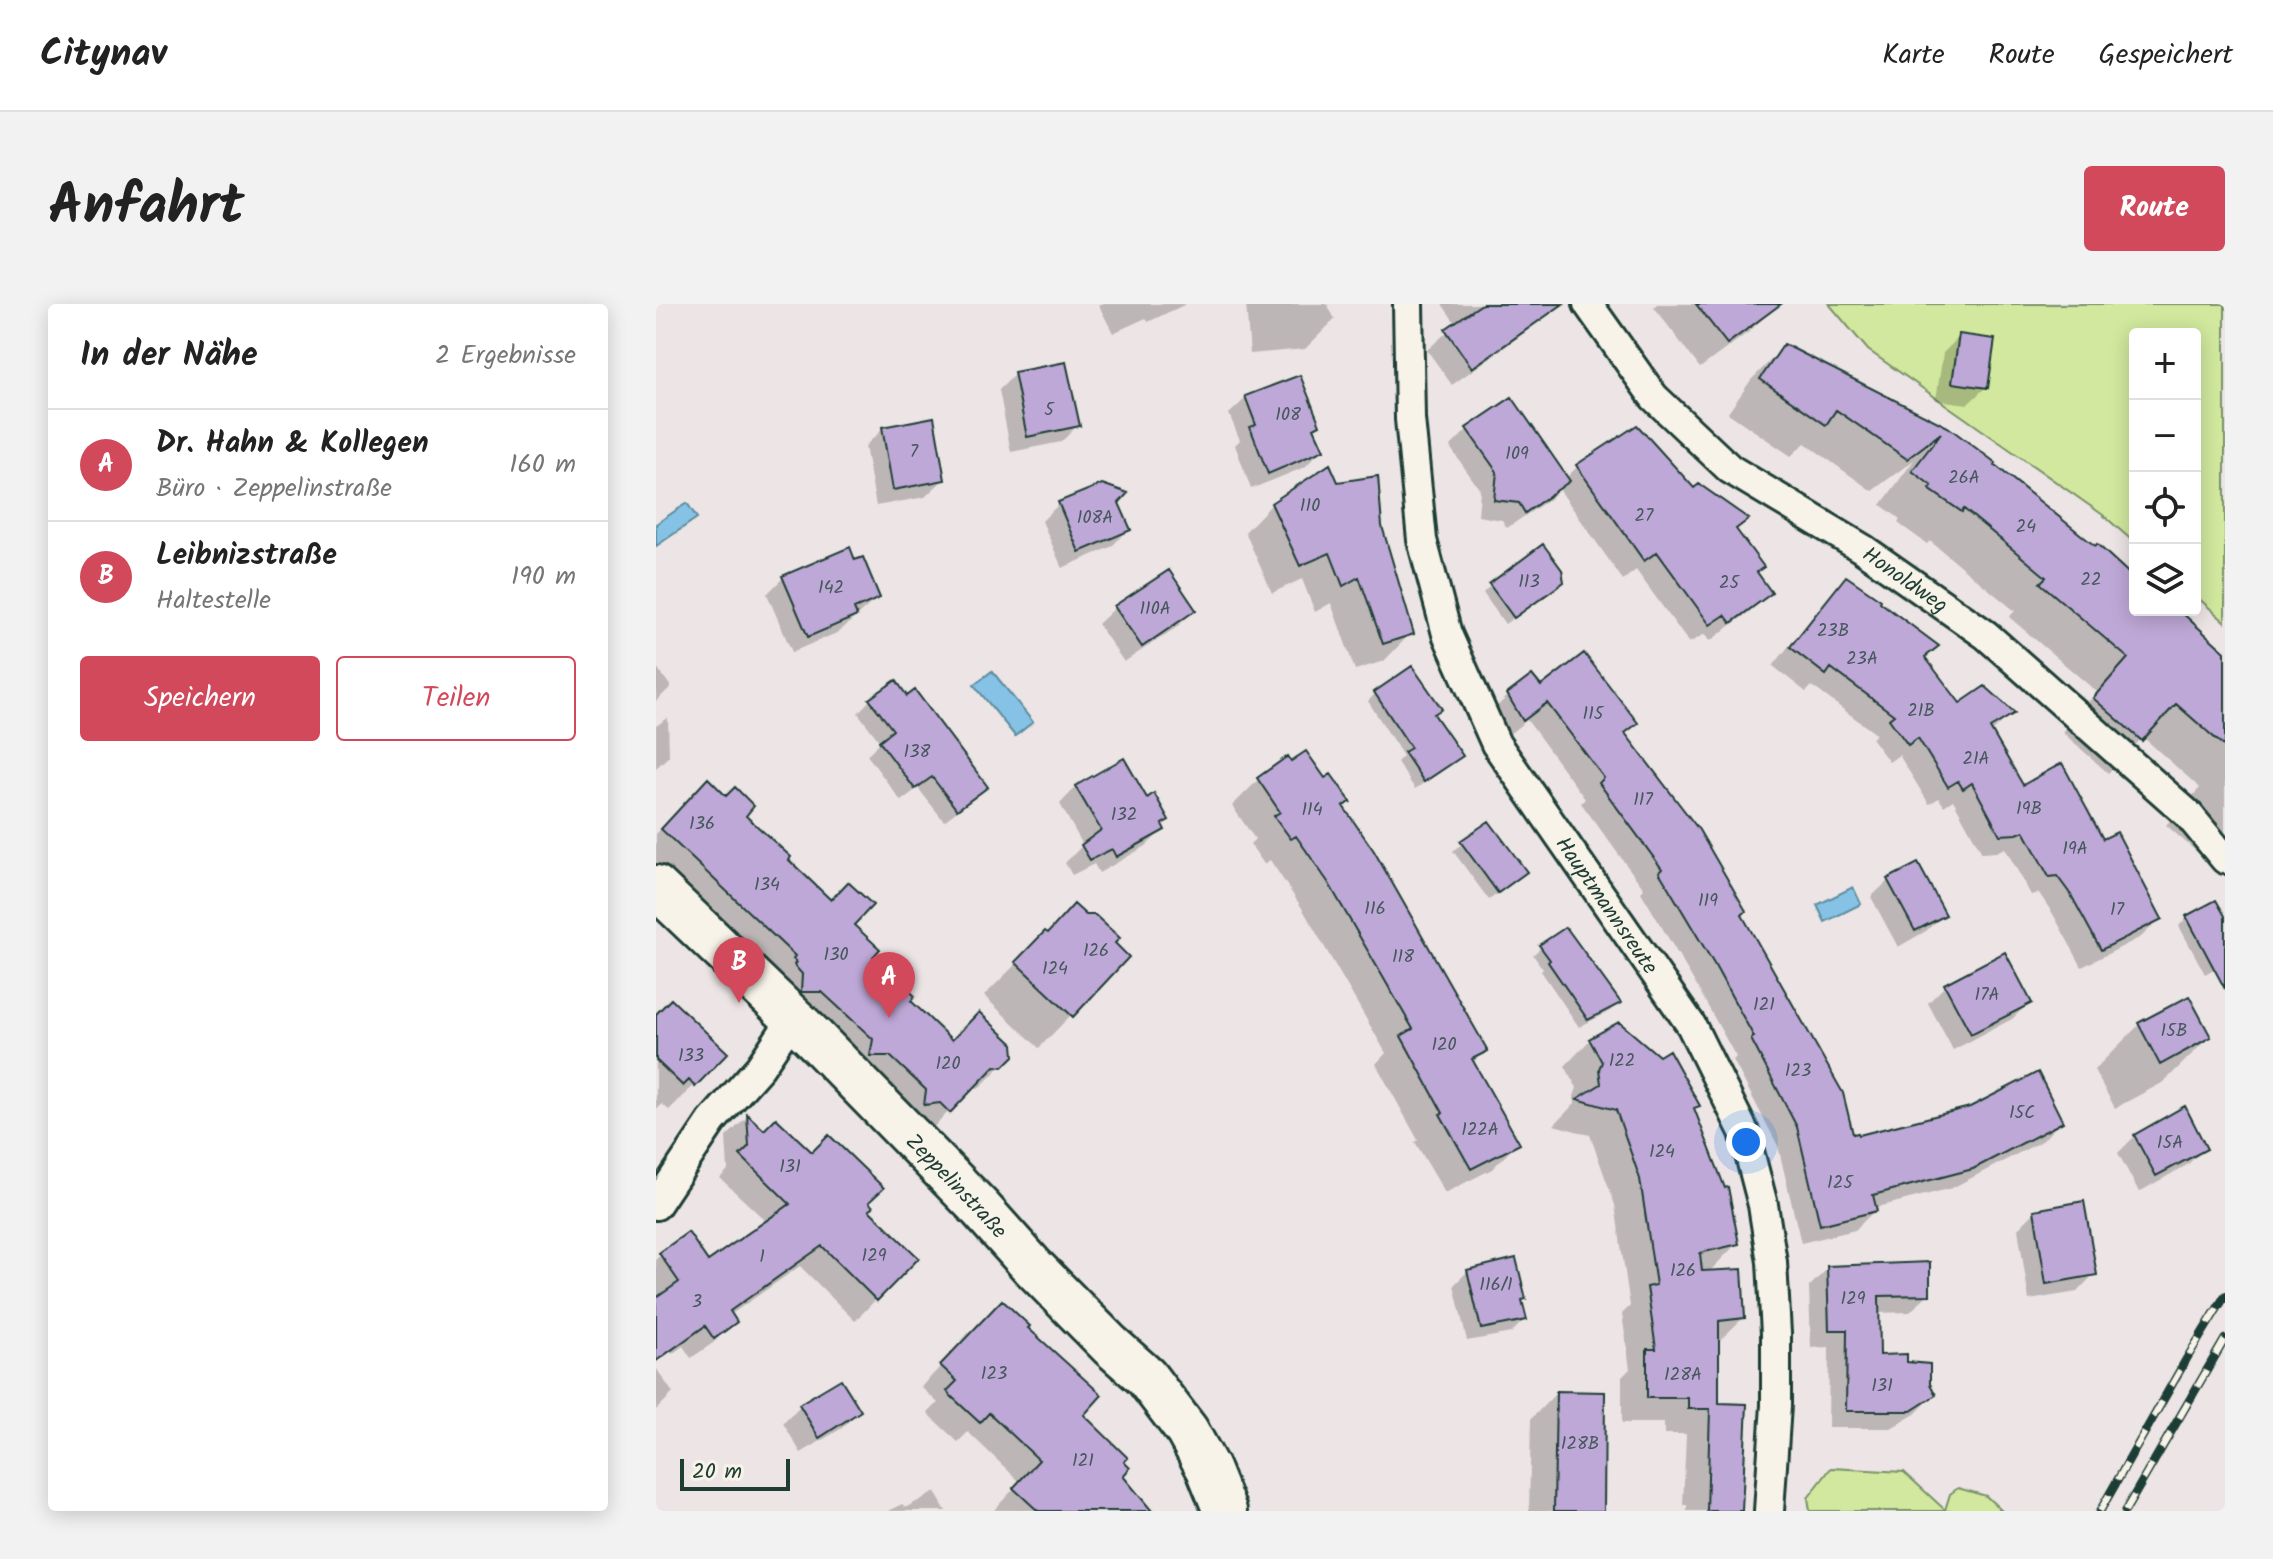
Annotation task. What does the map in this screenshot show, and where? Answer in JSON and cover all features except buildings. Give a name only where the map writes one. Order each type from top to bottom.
[{"type":"street","name":"Hauptmannsreute","points":[[1408,304],[1410,419],[1422,540],[1447,634],[1496,744],[1691,1025],[1744,1132],[1763,1205],[1772,1262],[1776,1391],[1769,1511]]},
{"type":"street","name":"Honoldweg","points":[[1588,304],[1654,397],[1730,469],[1863,549],[1986,635],[2188,814],[2225,859]]},
{"type":"street","name":"Zeppelinstraße","points":[[656,887],[793,1018],[980,1208],[1032,1266],[1146,1377],[1187,1431],[1208,1469],[1225,1511]]},
{"type":"street","points":[[656,1205],[712,1121],[760,1067],[793,1018]]},
{"type":"green space","points":[[1829,304],[2225,304],[2225,622],[2201,600],[2201,328],[2129,328],[2129,538],[2103,515],[1868,350]]},
{"type":"green space","points":[[1831,1468],[1904,1472],[1945,1510],[1950,1494],[1958,1488],[1986,1496],[2002,1511],[1810,1511],[1808,1498]]},
{"type":"water","points":[[687,503],[697,518],[656,546],[656,524]]},
{"type":"water","points":[[992,671],[1033,722],[1015,736],[974,685]]},
{"type":"water","points":[[1853,887],[1861,904],[1825,922],[1817,905]]},
{"type":"railway","points":[[2100,1511],[2225,1296]]},
{"type":"railway","points":[[2125,1511],[2225,1339]]},
{"type":"place","name":"Leibnizstraße","points":[[739,1003]]},
{"type":"place","name":"Dr. Hahn & Kollegen","points":[[889,1018]]}]
